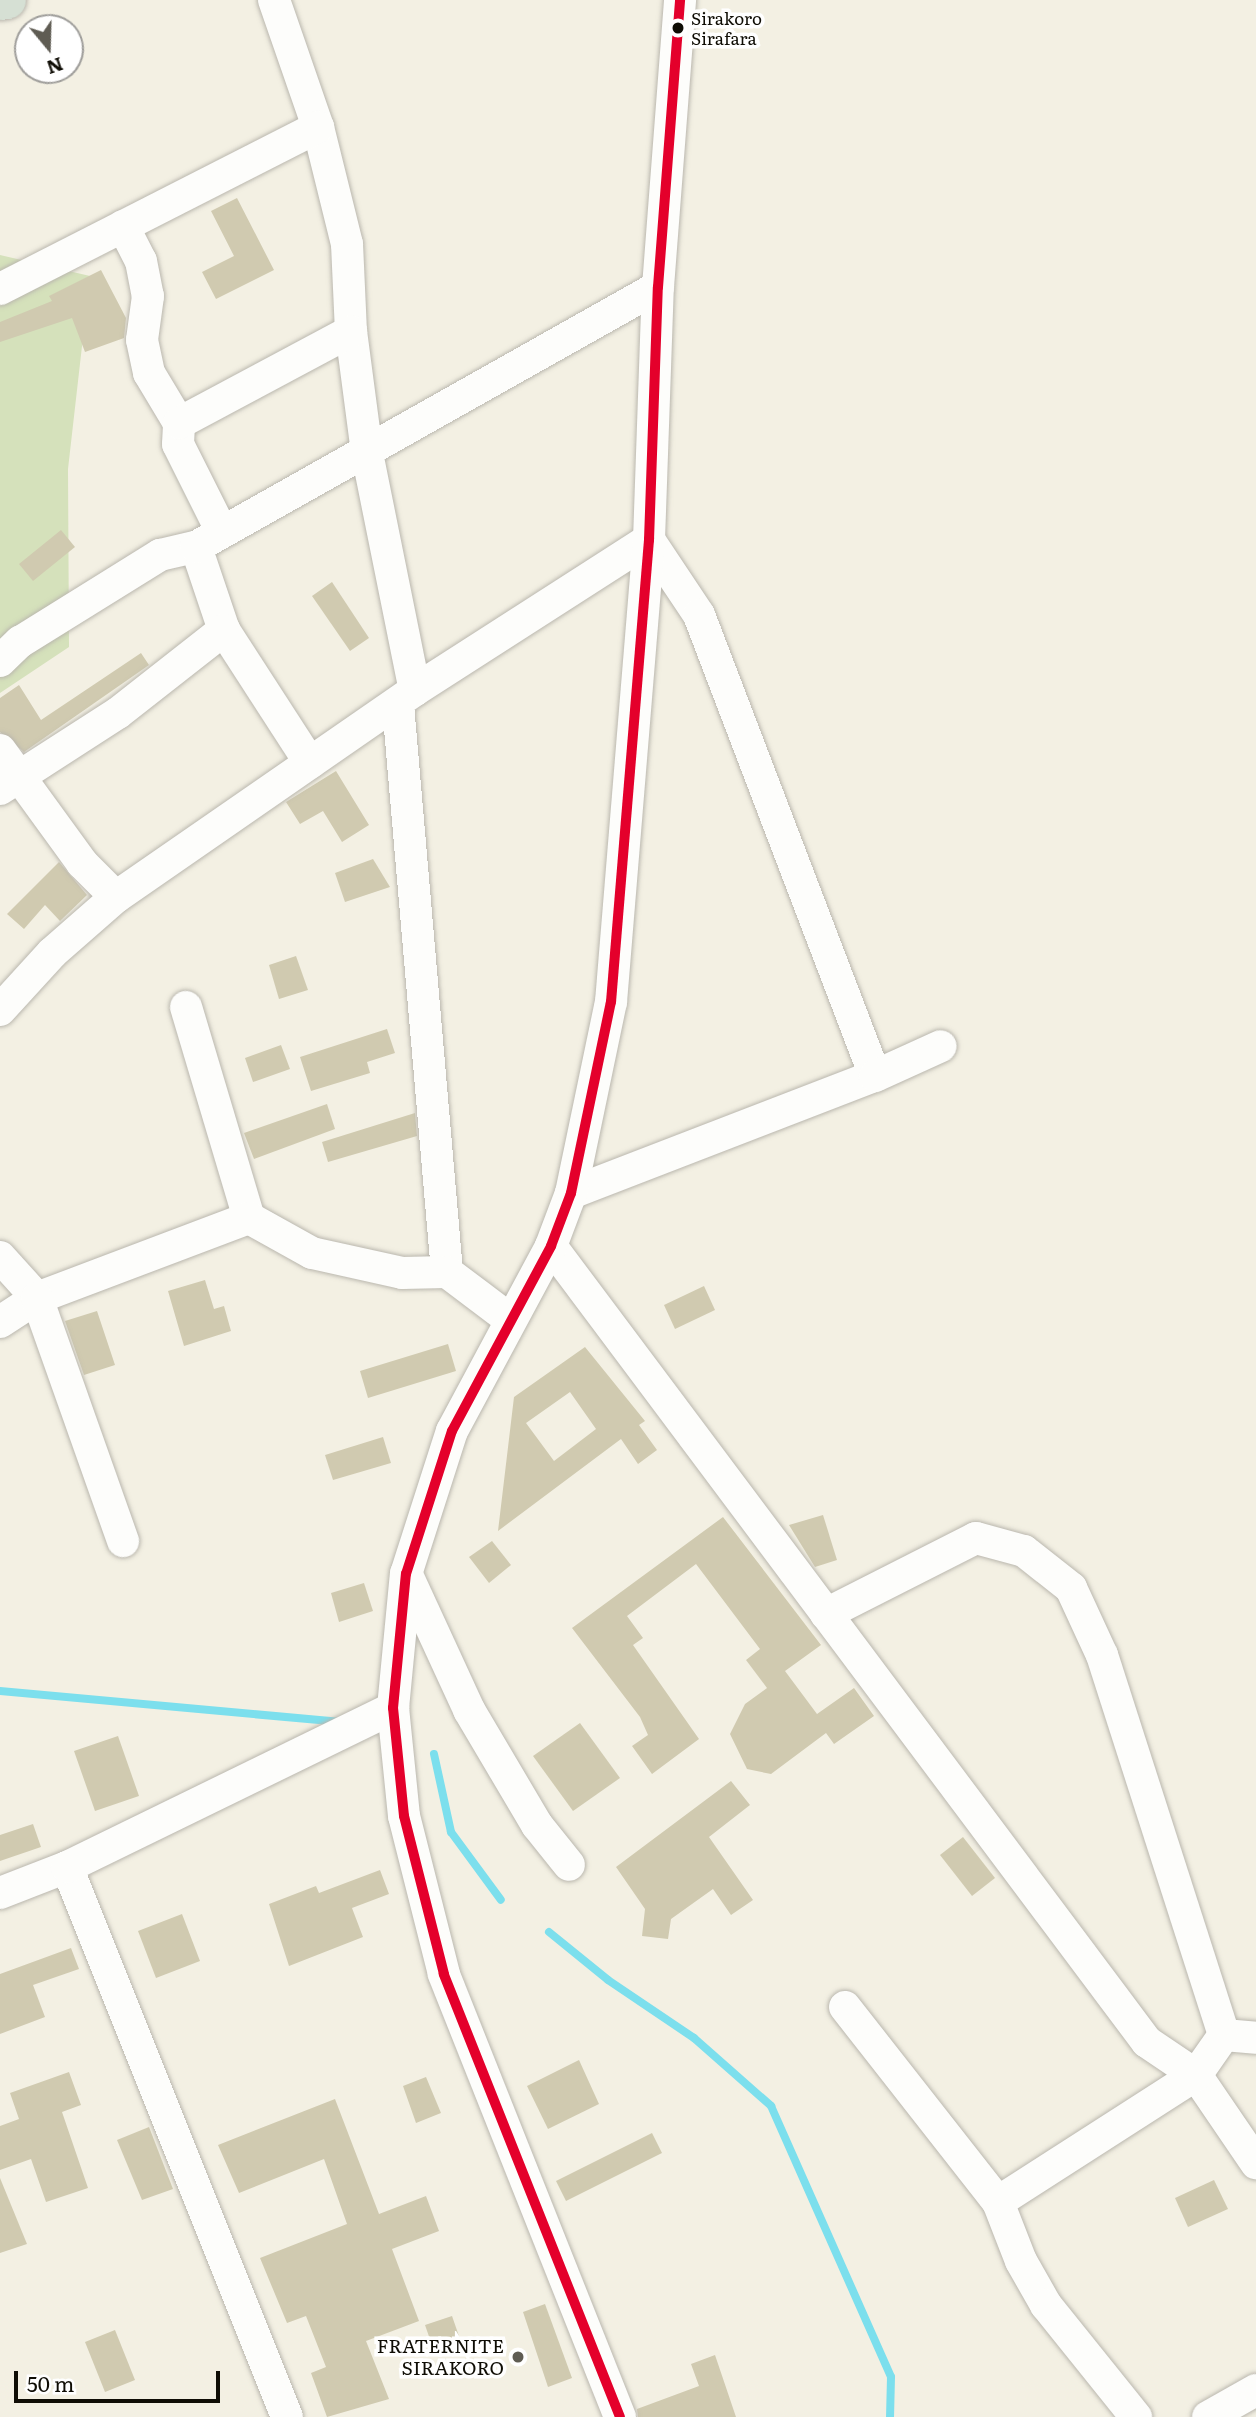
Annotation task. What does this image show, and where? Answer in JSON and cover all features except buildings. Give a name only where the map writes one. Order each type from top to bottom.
[{"type":"highway","points":[[0,1],[7,0]]},
{"type":"street","points":[[274,0],[318,127],[347,244],[351,331],[367,453],[406,697],[447,1272]]},
{"type":"street","points":[[620,2417],[444,1974],[404,1816],[393,1708],[406,1574],[452,1431],[508,1318],[551,1246],[571,1193],[611,1002],[649,541],[658,287],[680,0]]},
{"type":"street","points":[[0,289],[318,127]]},
{"type":"street","points":[[123,226],[141,261],[148,296],[142,340],[149,373],[179,423],[178,444],[209,539],[224,630],[310,763]]},
{"type":"street","points":[[0,661],[20,642],[160,555],[209,539],[367,453],[658,287]]},
{"type":"street","points":[[179,423],[351,331]]},
{"type":"street","points":[[0,1010],[52,953],[116,897],[406,697],[649,541]]},
{"type":"street","points":[[649,541],[699,614],[875,1076]]},
{"type":"street","points":[[10,784],[118,713],[224,630]]},
{"type":"street","points":[[0,750],[10,784],[116,897]]},
{"type":"street","points":[[186,1007],[249,1218],[312,1253],[402,1273],[447,1272],[508,1318]]},
{"type":"street","points":[[571,1193],[875,1076],[941,1045]]},
{"type":"street","points":[[0,1322],[37,1298],[249,1218]]},
{"type":"street","points":[[551,1246],[1147,2042],[1196,2075],[1256,2163]]},
{"type":"street","points":[[0,1258],[37,1298],[123,1542]]},
{"type":"street","points":[[826,1614],[976,1538],[1024,1551],[1071,1588],[1102,1655],[1224,2035]]},
{"type":"street","points":[[406,1574],[469,1710],[537,1825],[569,1865]]},
{"type":"street","points":[[0,1892],[67,1867],[393,1708]]},
{"type":"street","points":[[67,1867],[287,2417]]},
{"type":"street","points":[[845,2007],[998,2202],[1021,2261],[1046,2305],[1136,2417]]},
{"type":"street","points":[[1224,2035],[1256,2038]]},
{"type":"street","points":[[998,2202],[1196,2075],[1224,2035]]},
{"type":"street","points":[[1208,2417],[1256,2390]]},
{"type":"green space","points":[[0,255],[90,276],[68,469],[69,647],[0,693]]},
{"type":"waterway","points":[[0,1691],[339,1722]]},
{"type":"waterway","points":[[434,1754],[451,1832],[501,1900]]},
{"type":"waterway","points":[[549,1932],[608,1980],[694,2038],[771,2106],[891,2377],[890,2417]]},
{"type":"transit line","points":[[620,2417],[444,1974],[404,1816],[393,1708],[406,1574],[452,1431],[551,1246],[571,1193],[611,1002],[649,540],[658,287],[680,0]]},
{"type":"place","name":"Sirakoro Sirafara","points":[[678,28]]},
{"type":"place","name":"FRATERNITE SIRAKORO","points":[[518,2357]]}]
